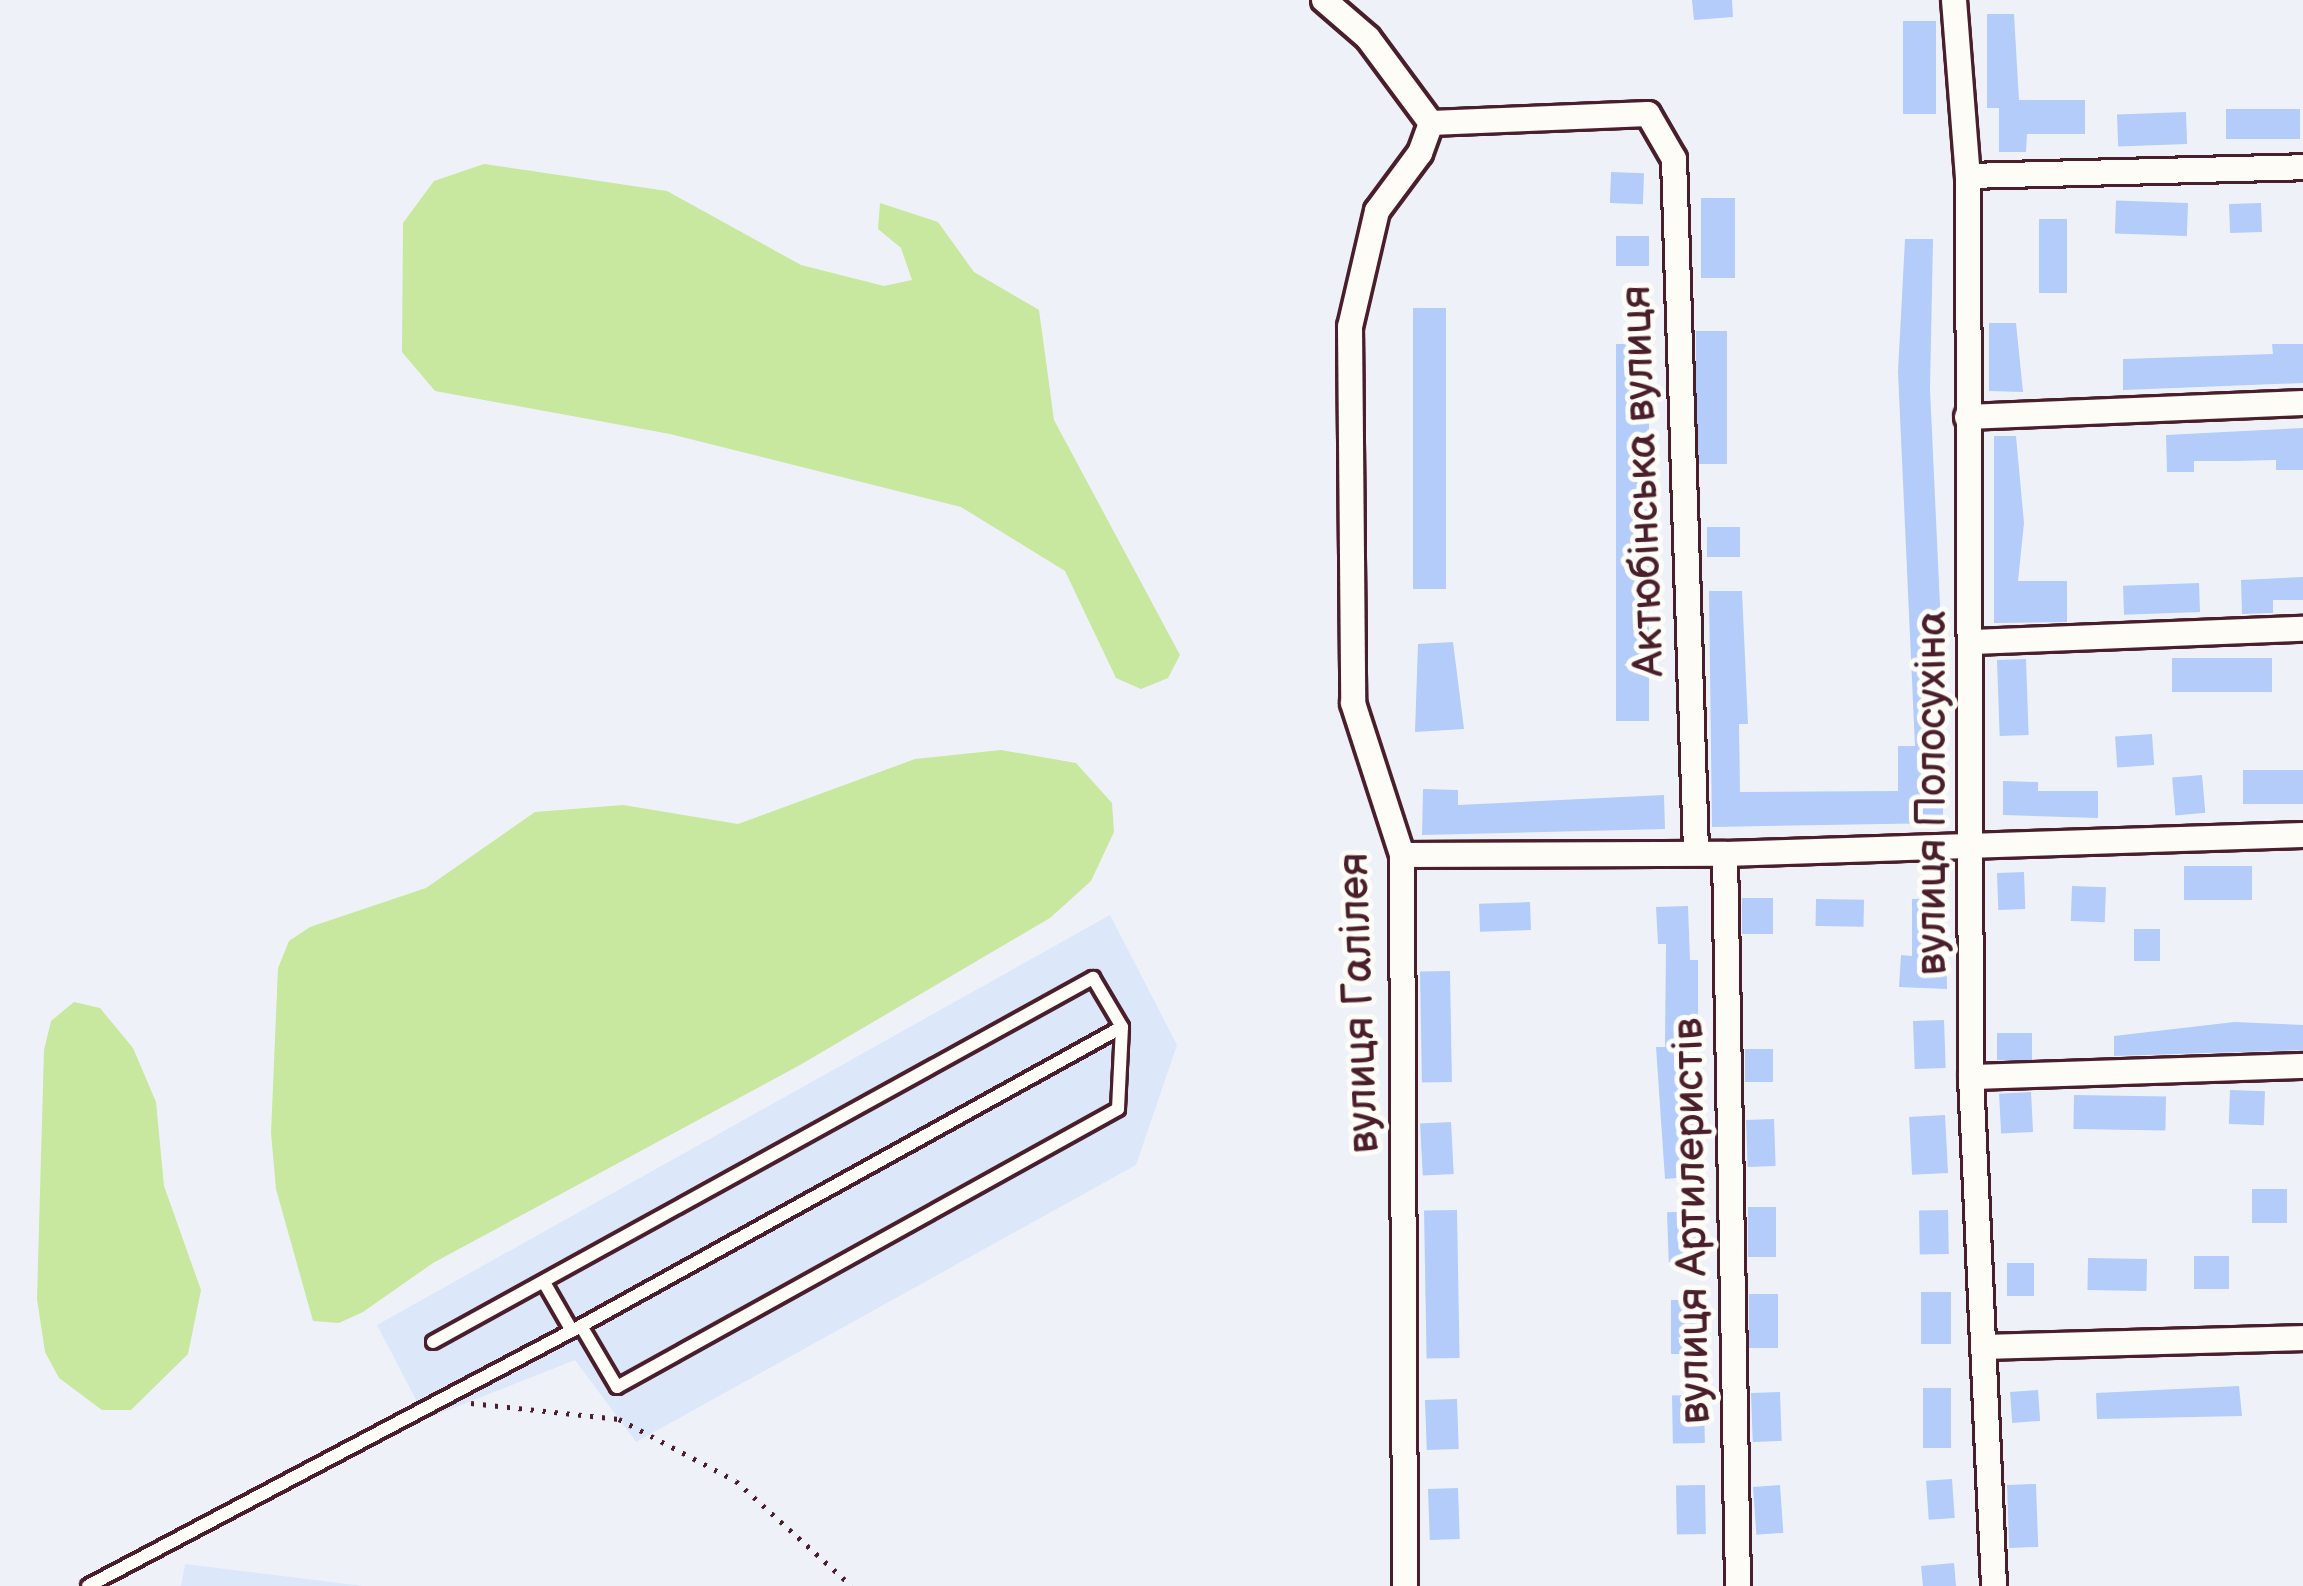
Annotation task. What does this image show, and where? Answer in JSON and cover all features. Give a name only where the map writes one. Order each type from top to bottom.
[{"type":"street","points":[[1324,0],[1368,38],[1431,123]]},
{"type":"street","name":"вулиця Полосухіна","points":[[1954,0],[1968,176],[1975,847],[1971,1077],[1987,1347],[1994,1586]]},
{"type":"street","name":"Актюбінська вулиця","points":[[1431,123],[1648,114],[1674,159],[1696,853]]},
{"type":"street","name":"вулиця Галілея","points":[[1406,1586],[1402,855],[1353,704],[1350,327],[1377,211],[1420,153],[1431,123]]},
{"type":"street","points":[[1968,176],[2303,167]]},
{"type":"street","points":[[1967,417],[2303,404]]},
{"type":"street","points":[[1973,642],[2303,629]]},
{"type":"street","points":[[1402,855],[1726,854],[2303,835]]},
{"type":"street","name":"вулиця Артилеристів","points":[[1726,854],[1738,1586]]},
{"type":"street","points":[[1971,1077],[2303,1066]]},
{"type":"street","points":[[1987,1347],[2303,1338]]},
{"type":"lane","points":[[434,1342],[1093,978],[1122,1027],[1118,1109],[617,1388],[545,1284]]},
{"type":"lane","points":[[88,1586],[577,1329],[1122,1027]]},
{"type":"path","points":[[468,1402],[619,1419],[736,1481],[852,1586]]},
{"type":"shaded area","points":[[1110,915],[1177,1045],[1136,1165],[636,1442],[575,1360],[426,1419],[377,1325]]},
{"type":"shaded area","points":[[185,1564],[363,1586],[181,1586]]},
{"type":"green space","points":[[484,164],[667,191],[801,265],[884,286],[912,280],[901,248],[878,229],[880,203],[938,222],[974,272],[1039,310],[1054,420],[1180,655],[1168,678],[1141,689],[1116,678],[1065,571],[961,507],[670,434],[435,391],[402,352],[403,223],[434,181]]},
{"type":"green space","points":[[1001,750],[1076,763],[1112,803],[1114,832],[1091,881],[1050,918],[800,1065],[433,1263],[363,1312],[339,1323],[313,1321],[276,1189],[271,1133],[278,968],[289,941],[310,927],[426,888],[535,812],[623,805],[738,824],[915,759]]},
{"type":"green space","points":[[74,1002],[100,1008],[133,1048],[156,1102],[164,1186],[201,1290],[188,1354],[131,1410],[102,1410],[59,1378],[45,1352],[37,1299],[44,1050],[51,1021]]},
{"type":"building","points":[[1692,0],[1732,0],[1733,17],[1694,20]]},
{"type":"building","points":[[1987,14],[2014,14],[2019,100],[2085,100],[2085,134],[2027,134],[2026,152],[1999,152],[1999,108],[1987,108]]},
{"type":"building","points":[[1903,21],[1936,21],[1936,114],[1903,114]]},
{"type":"building","points":[[2226,109],[2300,109],[2300,139],[2226,139]]},
{"type":"building","points":[[2186,112],[2187,144],[2118,146],[2117,114]]},
{"type":"building","points":[[1611,172],[1644,173],[1643,204],[1610,203]]},
{"type":"building","points":[[1701,198],[1735,198],[1735,278],[1701,278]]},
{"type":"building","points":[[2116,200],[2188,203],[2187,236],[2115,233]]},
{"type":"building","points":[[2261,203],[2262,232],[2230,233],[2229,204]]},
{"type":"building","points":[[2039,219],[2067,219],[2067,293],[2039,293]]},
{"type":"building","points":[[1616,236],[1649,236],[1649,266],[1616,266]]},
{"type":"building","points":[[1905,239],[1933,239],[1930,389],[1945,714],[1932,715],[1932,789],[1943,789],[1943,823],[1712,827],[1709,591],[1742,591],[1748,724],[1739,724],[1740,792],[1898,791],[1898,746],[1915,746],[1898,372]]},
{"type":"building","points":[[1413,308],[1446,308],[1446,589],[1413,589]]},
{"type":"building","points":[[1989,323],[2016,323],[2023,392],[1989,391]]},
{"type":"building","points":[[1696,331],[1727,331],[1727,464],[1696,464]]},
{"type":"building","points":[[1616,344],[1649,344],[1649,721],[1616,721]]},
{"type":"building","points":[[2272,344],[2303,344],[2303,383],[2123,390],[2123,359],[2273,354]]},
{"type":"building","points":[[2303,428],[2303,470],[2276,470],[2276,460],[2194,461],[2194,472],[2167,472],[2166,435]]},
{"type":"building","points":[[1994,436],[2016,436],[2024,523],[2018,581],[2067,581],[2067,622],[1994,623]]},
{"type":"building","points":[[1707,527],[1740,527],[1740,557],[1707,557]]},
{"type":"building","points":[[2303,577],[2303,600],[2273,600],[2273,613],[2242,614],[2241,580]]},
{"type":"building","points":[[2199,583],[2200,612],[2124,615],[2123,586]]},
{"type":"building","points":[[1453,642],[1464,729],[1415,732],[1418,644]]},
{"type":"building","points":[[2172,658],[2272,658],[2272,692],[2172,692]]},
{"type":"building","points":[[2026,659],[2029,735],[2000,736],[1997,660]]},
{"type":"building","points":[[2152,734],[2154,765],[2117,768],[2115,737]]},
{"type":"building","points":[[2243,770],[2303,770],[2303,804],[2243,804]]},
{"type":"building","points":[[2202,775],[2205,813],[2175,815],[2172,778]]},
{"type":"building","points":[[2003,781],[2038,782],[2038,791],[2098,791],[2098,818],[2003,815]]},
{"type":"building","points":[[1423,789],[1458,790],[1458,805],[1664,795],[1665,829],[1422,835]]},
{"type":"building","points":[[2184,866],[2252,866],[2252,900],[2184,900]]},
{"type":"building","points":[[2024,872],[2025,909],[1998,910],[1997,873]]},
{"type":"building","points":[[2072,886],[2106,887],[2105,922],[2071,921]]},
{"type":"building","points":[[1742,898],[1773,898],[1773,934],[1742,934]]},
{"type":"building","points":[[1945,898],[1947,989],[1899,987],[1901,955],[1912,956],[1912,899]]},
{"type":"building","points":[[1816,899],[1864,900],[1864,927],[1816,926]]},
{"type":"building","points":[[1530,902],[1531,930],[1480,932],[1479,904]]},
{"type":"building","points":[[1688,906],[1690,960],[1698,960],[1698,1019],[1687,1019],[1697,1176],[1665,1179],[1656,1047],[1665,1047],[1666,944],[1658,944],[1656,907]]},
{"type":"building","points":[[2134,929],[2160,929],[2160,961],[2134,961]]},
{"type":"building","points":[[1450,971],[1452,1082],[1422,1083],[1420,972]]},
{"type":"building","points":[[1944,1020],[1946,1068],[1915,1069],[1913,1021]]},
{"type":"building","points":[[2234,1022],[2303,1025],[2303,1050],[2114,1056],[2114,1036]]},
{"type":"building","points":[[1997,1033],[2032,1033],[2032,1060],[1997,1060]]},
{"type":"building","points":[[1745,1049],[1773,1049],[1773,1082],[1745,1082]]},
{"type":"building","points":[[2230,1090],[2265,1091],[2264,1125],[2229,1124]]},
{"type":"building","points":[[2031,1092],[2033,1132],[2001,1134],[1999,1094]]},
{"type":"building","points":[[2074,1095],[2166,1097],[2165,1131],[2073,1129]]},
{"type":"building","points":[[1945,1115],[1948,1173],[1912,1175],[1909,1117]]},
{"type":"building","points":[[1774,1119],[1776,1166],[1748,1167],[1746,1120]]},
{"type":"building","points":[[1451,1122],[1454,1174],[1423,1176],[1420,1124]]},
{"type":"building","points":[[2252,1189],[2287,1189],[2287,1223],[2252,1223]]},
{"type":"building","points":[[1748,1207],[1776,1207],[1776,1257],[1748,1257]]},
{"type":"building","points":[[1457,1210],[1460,1358],[1427,1359],[1424,1211]]},
{"type":"building","points":[[1948,1210],[1949,1254],[1920,1254],[1919,1211]]},
{"type":"building","points":[[1700,1211],[1702,1262],[1669,1263],[1667,1212]]},
{"type":"building","points":[[2194,1256],[2229,1256],[2229,1289],[2194,1289]]},
{"type":"building","points":[[2088,1258],[2147,1259],[2146,1291],[2087,1290]]},
{"type":"building","points":[[2007,1263],[2034,1263],[2034,1296],[2007,1296]]},
{"type":"building","points":[[1921,1292],[1951,1292],[1951,1344],[1921,1344]]},
{"type":"building","points":[[1749,1294],[1778,1294],[1778,1348],[1749,1348]]},
{"type":"building","points":[[1671,1300],[1702,1300],[1702,1354],[1671,1354]]},
{"type":"building","points":[[2239,1386],[2242,1416],[2097,1419],[2096,1393]]},
{"type":"building","points":[[1923,1388],[1951,1388],[1951,1448],[1923,1448]]},
{"type":"building","points":[[2038,1390],[2040,1421],[2012,1423],[2010,1392]]},
{"type":"building","points":[[1780,1392],[1782,1441],[1753,1442],[1751,1393]]},
{"type":"building","points":[[1704,1395],[1705,1443],[1673,1444],[1672,1396]]},
{"type":"building","points":[[1457,1399],[1459,1449],[1427,1450],[1425,1400]]},
{"type":"building","points":[[1952,1479],[1955,1518],[1929,1520],[1926,1481]]},
{"type":"building","points":[[2036,1484],[2038,1547],[2009,1548],[2007,1485]]},
{"type":"building","points":[[1705,1485],[1706,1534],[1677,1534],[1676,1486]]},
{"type":"building","points":[[1780,1485],[1783,1533],[1756,1535],[1753,1487]]},
{"type":"building","points":[[1458,1488],[1460,1539],[1430,1540],[1428,1489]]},
{"type":"building","points":[[1954,1563],[1956,1586],[1923,1586],[1921,1566]]}]
